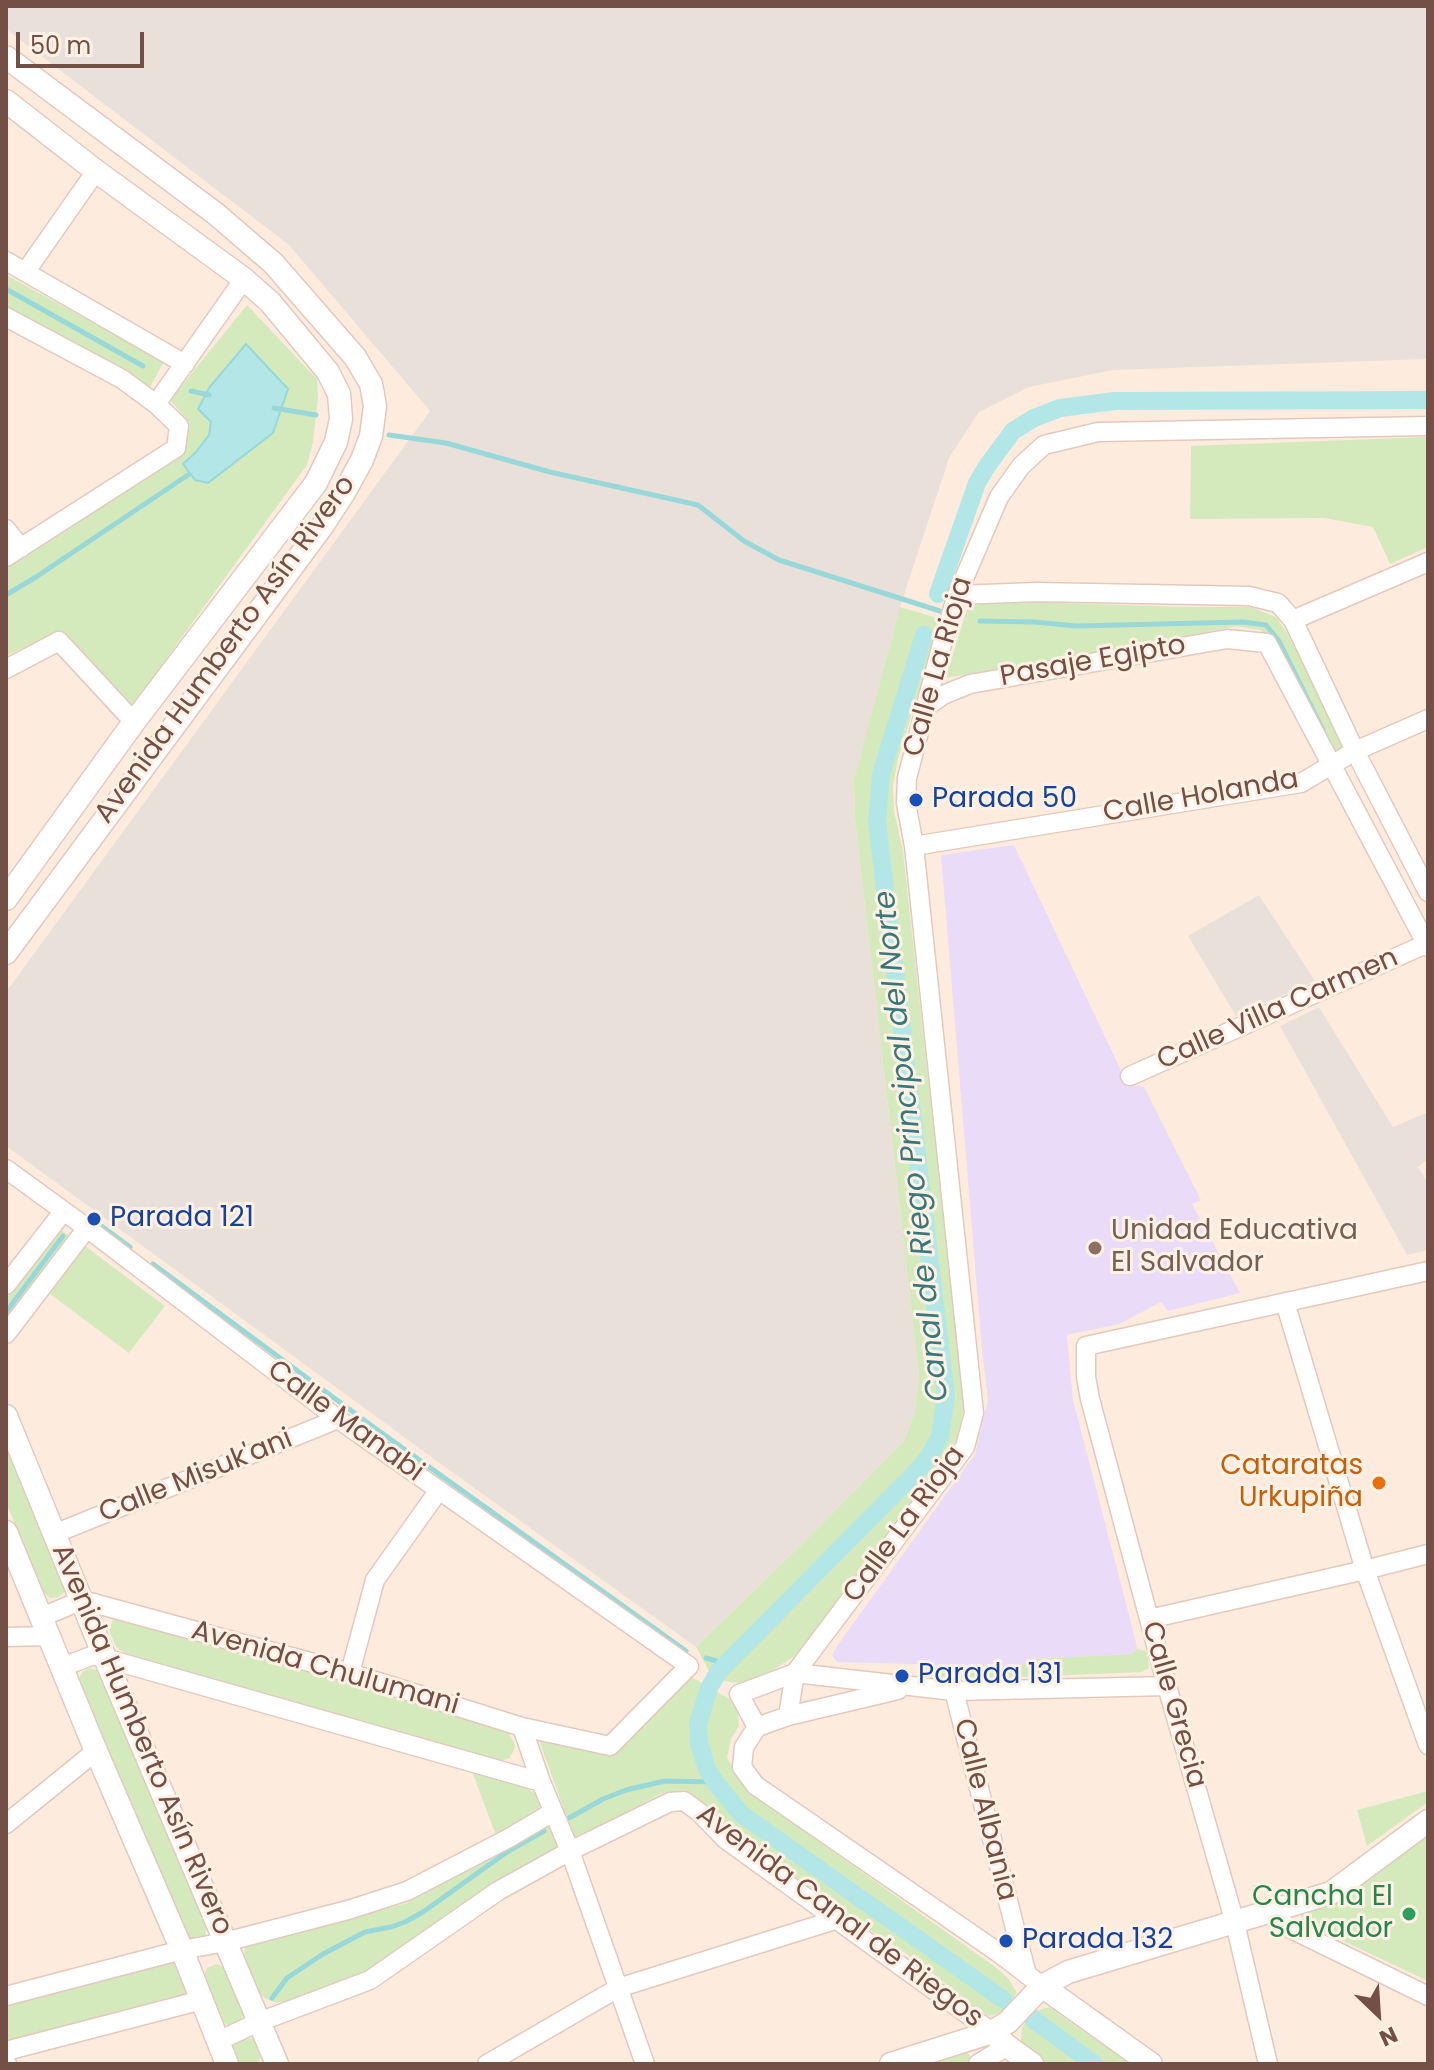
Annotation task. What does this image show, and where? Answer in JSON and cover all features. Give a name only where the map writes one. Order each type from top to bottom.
[{"type":"street","name":"Avenida Humberto Asín Rivero","points":[[6,57],[216,214],[273,263],[355,357],[371,384],[375,406],[371,436],[362,460],[323,525],[6,953]]},
{"type":"street","name":"Avenida Humberto Asín Rivero","points":[[6,101],[244,279],[270,302],[328,372],[339,394],[341,419],[336,442],[316,483],[134,722],[6,899]]},
{"type":"street","points":[[26,271],[96,171]]},
{"type":"street","points":[[6,261],[185,364]]},
{"type":"street","points":[[156,404],[244,279]]},
{"type":"street","points":[[6,317],[122,379],[179,426],[176,448],[14,552],[6,529]]},
{"type":"street","name":"Calle La Rioja","points":[[788,1716],[795,1673],[965,1447],[974,1413],[914,846],[906,803],[907,778],[942,644],[957,595],[999,497],[1021,466],[1044,445],[1098,432],[1428,426]]},
{"type":"street","points":[[296,507],[323,525]]},
{"type":"street","points":[[1293,620],[1428,562]]},
{"type":"street","points":[[957,595],[1037,592],[1249,596],[1278,603],[1293,620],[1355,751],[1428,892]]},
{"type":"street","name":"Pasaje Egipto","points":[[925,708],[943,695],[970,684],[1227,639],[1267,643],[1332,766]]},
{"type":"street","points":[[6,669],[59,641],[134,722]]},
{"type":"street","name":"Calle Holanda","points":[[914,846],[1301,783],[1355,751],[1428,719]]},
{"type":"street","points":[[1332,766],[1427,946]]},
{"type":"street","name":"Calle Villa Carmen","points":[[1130,1076],[1427,946]]},
{"type":"street","name":"Calle Manabi","points":[[6,1169],[338,1419],[689,1666],[610,1746]]},
{"type":"street","points":[[6,1285],[63,1212]]},
{"type":"street","points":[[6,1334],[87,1228]]},
{"type":"street","points":[[1428,1271],[1285,1302],[1365,1570],[1428,1745]]},
{"type":"street","name":"Calle Grecia","points":[[1268,2064],[1235,1923],[1090,1399],[1086,1346],[1285,1302]]},
{"type":"street","name":"Avenida Humberto Asín Rivero","points":[[6,1416],[277,2064]]},
{"type":"street","name":"Calle Misuk'ani","points":[[54,1534],[338,1419]]},
{"type":"street","points":[[350,1673],[375,1580],[439,1490]]},
{"type":"street","name":"Avenida Humberto Asín Rivero","points":[[6,1532],[227,2064]]},
{"type":"street","points":[[1149,1619],[1428,1554]]},
{"type":"street","points":[[6,1637],[46,1626],[82,1600]]},
{"type":"street","name":"Avenida Chulumani","points":[[82,1600],[350,1673],[522,1727],[610,1746]]},
{"type":"street","name":"Avenida Chulumani","points":[[62,1667],[94,1655],[541,1782]]},
{"type":"street","points":[[908,1687],[788,1716],[757,1727],[739,1694],[795,1673],[954,1691],[1167,1686]]},
{"type":"street","name":"Calle Albania","points":[[954,1691],[1034,1980]]},
{"type":"street","points":[[522,1727],[570,1851],[645,2064]]},
{"type":"street","name":"Avenida Canal de Riegos","points":[[757,1727],[744,1747],[742,1767],[755,1785],[1151,2064]]},
{"type":"street","points":[[6,1824],[96,1751]]},
{"type":"street","name":"Avenida Canal de Riegos","points":[[570,1851],[670,1802],[684,1801],[725,1839],[1032,2064]]},
{"type":"street","points":[[6,1996],[348,1910],[407,1891],[553,1812]]},
{"type":"street","points":[[978,2064],[999,2039],[1034,1980],[1331,1893],[1428,1821]]},
{"type":"street","points":[[218,2041],[370,1980],[498,1891],[570,1851]]},
{"type":"street","points":[[1277,1910],[1287,1927],[1428,1996]]},
{"type":"street","points":[[487,2064],[618,1988],[838,1919]]},
{"type":"street","points":[[6,2051],[202,2000]]},
{"type":"street","points":[[891,2064],[999,2039]]},
{"type":"shaded area","points":[[6,6],[1428,6],[1428,359],[1113,370],[1029,387],[979,412],[949,458],[900,607],[854,780],[855,819],[919,1376],[915,1411],[904,1441],[696,1647],[6,1146],[6,992],[430,411],[289,245],[6,29]]},
{"type":"shaded area","name":"Unidad Educativa El Salvador","points":[[1014,845],[1127,1083],[1144,1087],[1201,1200],[1192,1204],[1240,1293],[1168,1311],[1161,1302],[1119,1324],[1067,1335],[1073,1400],[1137,1649],[1131,1654],[1033,1659],[1017,1667],[837,1662],[832,1655],[837,1646],[975,1454],[988,1400],[941,855]]},
{"type":"shaded area","points":[[1259,895],[1315,981],[1236,1016],[1188,936]]},
{"type":"shaded area","points":[[1319,1007],[1393,1127],[1428,1112],[1428,1159],[1418,1167],[1428,1183],[1428,1250],[1407,1255],[1280,1026]]},
{"type":"green space","points":[[6,275],[164,362],[150,387],[6,309]]},
{"type":"green space","points":[[247,305],[317,379],[313,442],[307,465],[132,706],[60,631],[6,656],[6,568],[184,455],[190,423],[170,400]]},
{"type":"green space","points":[[1428,437],[1428,547],[1390,564],[1373,527],[1324,518],[1190,519],[1191,446]]},
{"type":"green space","points":[[970,600],[1251,607],[1276,617],[1287,633],[1345,746],[1329,755],[1272,641],[1260,630],[1236,626],[1130,648],[945,678]]},
{"type":"green space","points":[[900,607],[941,619],[898,759],[893,786],[894,811],[903,851],[964,1407],[958,1435],[947,1460],[795,1656],[765,1675],[738,1683],[724,1681],[709,1671],[696,1647],[904,1441],[915,1411],[919,1376],[855,819],[854,779]]},
{"type":"green space","points":[[60,1229],[70,1237],[6,1321],[6,1299]]},
{"type":"green space","points":[[85,1246],[165,1306],[129,1353],[50,1294]]},
{"type":"green space","points":[[6,1438],[66,1591],[59,1597],[50,1598],[43,1592],[6,1502]]},
{"type":"green space","points":[[123,1617],[505,1728],[515,1747],[510,1758],[498,1762],[125,1653],[116,1647],[109,1630],[113,1620]]},
{"type":"green space","points":[[1137,1649],[1146,1651],[1148,1658],[1149,1668],[1142,1672],[929,1681],[923,1675],[922,1665],[1017,1667],[1033,1659],[1131,1654]]},
{"type":"green space","points":[[90,1668],[102,1675],[206,1925],[206,1934],[195,1942],[186,1939],[78,1681],[82,1672]]},
{"type":"green space","points":[[691,1677],[737,1703],[739,1726],[731,1739],[727,1758],[742,1782],[759,1799],[1008,1978],[1017,1993],[1003,2012],[989,2016],[973,2005],[908,1955],[844,1913],[684,1790],[662,1793],[575,1840],[539,1740],[610,1755]]},
{"type":"green space","points":[[472,1771],[519,1784],[538,1795],[542,1806],[496,1836]]},
{"type":"green space","points":[[1428,1791],[1428,1802],[1367,1846],[1357,1810]]},
{"type":"green space","points":[[553,1824],[559,1844],[557,1850],[380,1966],[354,1979],[286,2002],[274,2002],[261,1995],[244,1955],[245,1947],[407,1903]]},
{"type":"green space","points":[[1428,1830],[1428,1981],[1303,1922],[1301,1914]]},
{"type":"green space","points":[[173,1961],[187,1991],[180,1998],[6,2043],[6,2003]]},
{"type":"green space","points":[[216,1964],[225,1967],[244,2012],[241,2021],[232,2025],[219,2018],[203,1978],[207,1968]]},
{"type":"green space","points":[[1049,2007],[1130,2064],[1041,2064],[1027,2052],[1021,2040],[1022,2027],[1035,2011]]},
{"type":"green space","points":[[255,2038],[262,2053],[258,2063],[240,2064],[230,2042]]},
{"type":"green space","points":[[963,2051],[971,2057],[965,2064],[927,2064]]},
{"type":"water","points":[[246,344],[288,389],[273,433],[208,483],[195,480],[183,464],[209,435],[211,422],[198,409],[209,388]]},
{"type":"waterway","points":[[6,289],[143,366]]},
{"type":"waterway","points":[[191,391],[209,395]]},
{"type":"waterway","name":"Canal de Riego Principal del Norte","points":[[938,594],[977,483],[1013,431],[1034,418],[1060,408],[1115,401],[1428,400]]},
{"type":"waterway","points":[[274,408],[316,415]]},
{"type":"waterway","points":[[389,435],[446,443],[550,472],[698,505],[744,541],[779,560],[940,611]]},
{"type":"waterway","points":[[6,595],[188,475]]},
{"type":"waterway","points":[[980,621],[1076,626],[1243,622],[1266,625],[1279,641],[1323,730]]},
{"type":"waterway","name":"Canal de Riego Principal del Norte","points":[[924,635],[881,774],[877,822],[946,1396],[940,1436],[929,1457],[916,1472],[719,1671],[709,1688],[698,1724],[699,1743],[707,1769],[741,1814],[1004,2000]]},
{"type":"waterway","points":[[100,1225],[130,1247]]},
{"type":"waterway","points":[[6,1312],[63,1236]]},
{"type":"waterway","points":[[153,1264],[372,1426],[686,1651]]},
{"type":"waterway","points":[[706,1658],[726,1664]]},
{"type":"waterway","points":[[569,1818],[626,1790],[665,1781],[715,1782]]},
{"type":"waterway","points":[[272,1998],[287,1978],[323,1954],[365,1932],[391,1927],[423,1912],[507,1852],[544,1831]]},
{"type":"waterway","name":"Canal de Riego Principal del Norte","points":[[1033,2019],[1094,2064]]},
{"type":"place","name":"Parada 50","points":[[916,800]]},
{"type":"place","name":"Parada 121","points":[[94,1219]]},
{"type":"place","name":"Unidad Educativa El Salvador","points":[[1095,1248]]},
{"type":"place","name":"Cataratas Urkupiña","points":[[1379,1483]]},
{"type":"place","name":"Parada 131","points":[[902,1676]]},
{"type":"place","name":"Cancha El Salvador","points":[[1409,1914]]},
{"type":"place","name":"Parada 132","points":[[1006,1941]]}]
